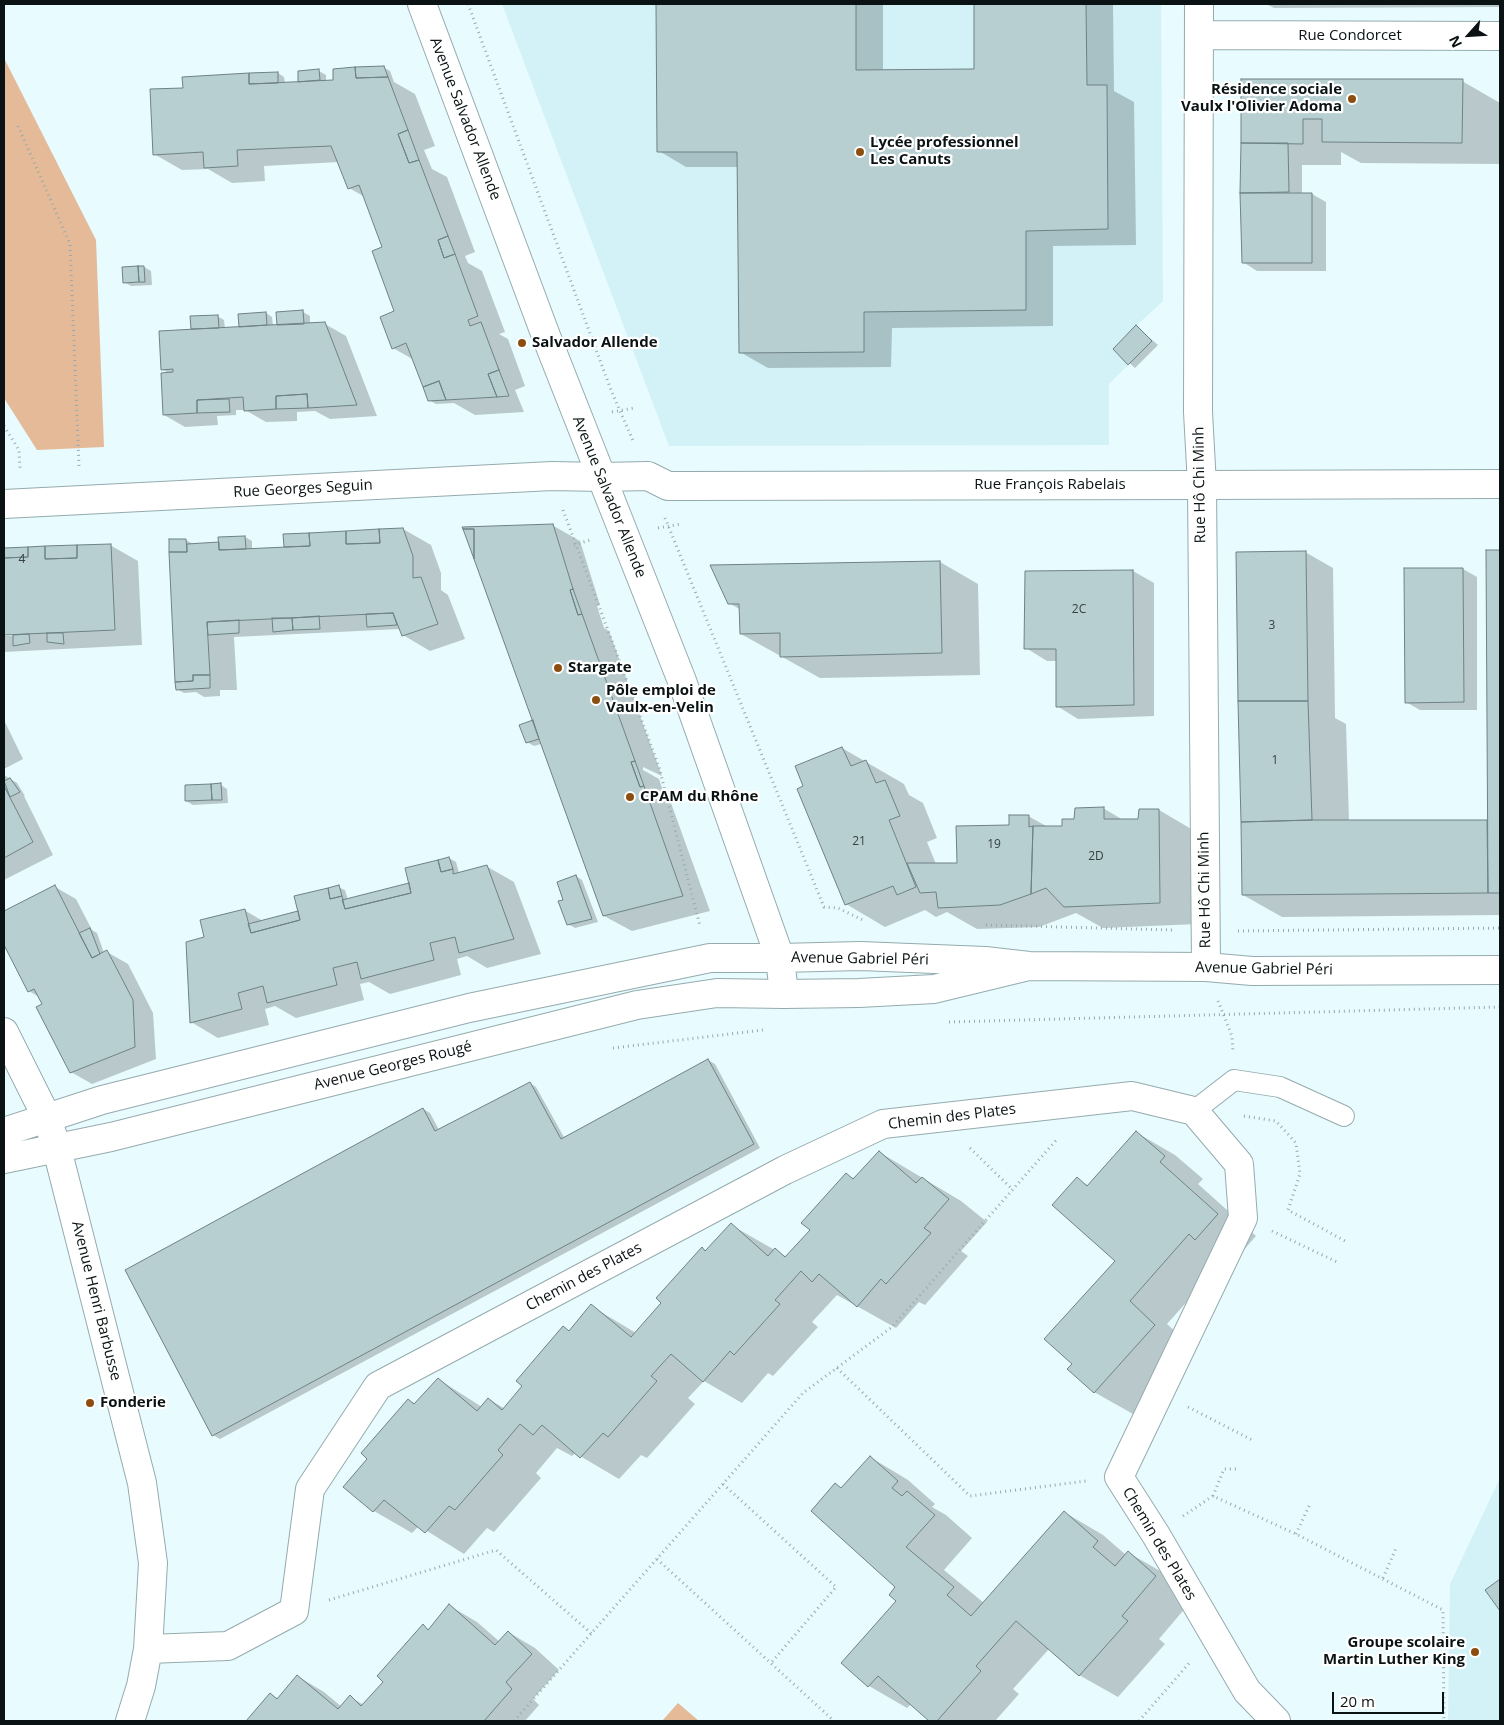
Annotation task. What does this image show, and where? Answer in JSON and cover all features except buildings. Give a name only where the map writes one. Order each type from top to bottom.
[{"type":"street","name":"Avenue Salvador Allende","points":[[422,4],[546,336],[682,681],[780,958],[784,994]]},
{"type":"street","name":"Rue Hô Chi Minh","points":[[1199,4],[1198,412],[1202,485],[1204,931],[1206,967]]},
{"type":"street","name":"Rue Condorcet","points":[[1200,35],[1500,36]]},
{"type":"street","name":"Rue Georges Seguin","points":[[13,504],[552,476],[602,477]]},
{"type":"street","name":"Rue François Rabelais","points":[[602,477],[648,476],[668,486],[1500,484]]},
{"type":"street","name":"Avenue Gabriel Péri","points":[[780,958],[860,956],[984,961],[1029,966],[1206,967],[1252,971],[1500,970]]},
{"type":"street","points":[[4,1132],[102,1100],[469,1008],[710,958],[780,958]]},
{"type":"street","name":"Avenue Gabriel Péri","points":[[784,994],[934,989],[1029,966]]},
{"type":"street","name":"Avenue Georges Rougé","points":[[4,1159],[58,1149],[637,1005],[717,993],[784,994]]},
{"type":"street","name":"Avenue Henri Barbusse","points":[[4,1032],[47,1118],[58,1149],[142,1484],[154,1563],[148,1649],[142,1686],[130,1721]]},
{"type":"street","name":"Chemin des Plates","points":[[294,1611],[310,1489],[378,1386],[785,1170],[883,1124],[1132,1096],[1194,1112],[1239,1164],[1243,1218],[1118,1477],[1156,1535],[1247,1691],[1276,1721]]},
{"type":"street","points":[[148,1649],[228,1646],[294,1611]]},
{"type":"lane","points":[[1194,1112],[1234,1080],[1280,1087],[1344,1116]]},
{"type":"path","points":[[468,4],[611,390],[824,907],[838,908],[864,921],[874,922]]},
{"type":"path","points":[[18,126],[70,244],[81,500]]},
{"type":"path","points":[[4,426],[19,450],[13,504]]},
{"type":"path","points":[[981,925],[1204,931],[1500,928]]},
{"type":"path","points":[[947,1022],[1500,1007]]},
{"type":"path","points":[[514,1721],[804,1393],[892,1326],[1090,1101]]},
{"type":"path","points":[[1212,1133],[1243,1116],[1276,1121],[1296,1142],[1300,1174],[1288,1210],[1347,1242]]},
{"type":"path","points":[[939,1118],[1012,1190]]},
{"type":"path","points":[[1275,1232],[1337,1262]]},
{"type":"path","points":[[836,1368],[970,1496],[1118,1477]]},
{"type":"path","points":[[1196,1411],[1252,1440]]},
{"type":"path","points":[[1156,1535],[1213,1496],[1224,1469],[1238,1469]]},
{"type":"path","points":[[723,1484],[836,1587],[771,1664]]},
{"type":"path","points":[[1213,1496],[1296,1534],[1443,1610],[1444,1721]]},
{"type":"path","points":[[1296,1534],[1310,1504]]},
{"type":"path","points":[[1383,1578],[1397,1546]]},
{"type":"path","points":[[294,1611],[496,1550],[592,1634]]},
{"type":"path","points":[[657,1559],[834,1721]]},
{"type":"path","points":[[1139,1721],[1214,1634]]},
{"type":"shaded area","name":"Lycée professionnel Les Canuts","points":[[502,4],[1161,4],[1163,301],[1137,325],[1152,341],[1109,384],[1109,445],[669,446]]},
{"type":"shaded area","points":[[4,58],[96,240],[104,447],[37,450],[4,398]]},
{"type":"shaded area","name":"Groupe scolaire Martin Luther King","points":[[1500,1478],[1500,1721],[1448,1721],[1450,1584]]},
{"type":"shaded area","points":[[678,1703],[699,1721],[662,1721]]},
{"type":"place","name":"Résidence sociale Vaulx l'Olivier Adoma","points":[[1352,99]]},
{"type":"place","name":"Lycée professionnel Les Canuts","points":[[860,152]]},
{"type":"place","name":"Salvador Allende","points":[[522,343]]},
{"type":"place","name":"Stargate","points":[[558,668]]},
{"type":"place","name":"Pôle emploi de Vaulx-en-Velin","points":[[596,700]]},
{"type":"place","name":"CPAM du Rhône","points":[[630,797]]},
{"type":"place","name":"Fonderie","points":[[90,1403]]},
{"type":"place","name":"Groupe scolaire Martin Luther King","points":[[1475,1652]]}]
